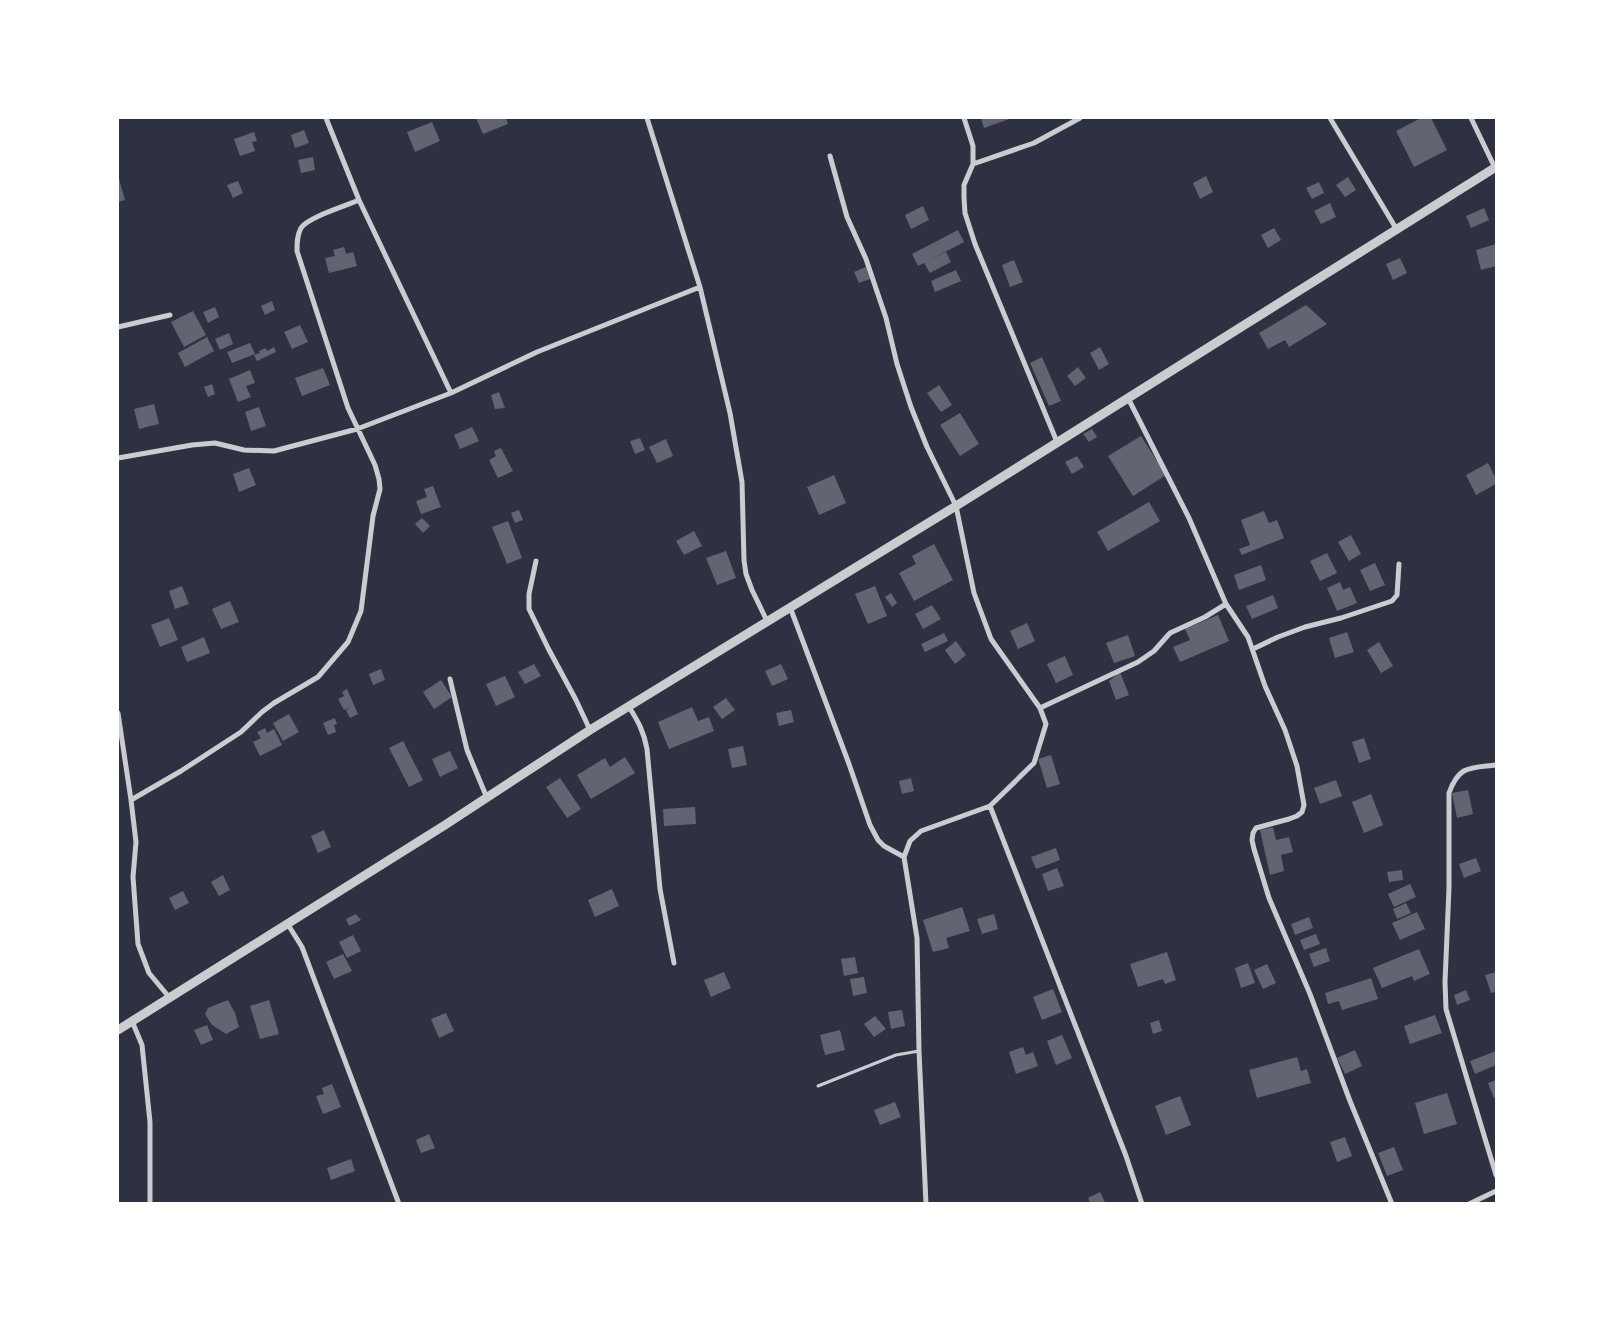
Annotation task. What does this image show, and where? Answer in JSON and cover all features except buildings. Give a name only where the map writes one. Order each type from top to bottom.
[{"type":"street","points":[[326,118],[359,200],[451,393]]},
{"type":"street","points":[[647,118],[700,287],[730,414],[742,482],[746,574],[767,621]]},
{"type":"street","points":[[964,118],[973,146],[973,164],[964,185],[965,213],[975,244],[1057,442]]},
{"type":"street","points":[[973,164],[1034,143],[1080,118]]},
{"type":"street","points":[[1330,118],[1397,230]]},
{"type":"street","points":[[118,1030],[487,798],[590,730],[956,506],[1496,168],[1471,118]]},
{"type":"street","points":[[830,156],[847,218],[866,260],[886,318],[897,364],[911,407],[927,446],[956,506],[974,593],[991,639],[1040,708],[1046,724],[1034,763],[990,806],[921,831],[910,841],[904,857],[917,938],[918,1051],[926,1204]]},
{"type":"street","points":[[131,800],[181,771],[233,737],[274,703],[318,677],[348,642],[361,611],[373,516],[380,490],[379,479],[375,465],[348,408],[297,251],[298,238],[302,227],[310,220],[359,200]]},
{"type":"street","points":[[118,458],[215,442],[244,450],[274,451],[292,448],[357,429],[451,393],[537,352],[700,287]]},
{"type":"street","points":[[118,327],[170,314]]},
{"type":"street","points":[[1128,398],[1189,518],[1226,604],[1248,637],[1265,686],[1285,730],[1297,766],[1304,805],[1302,812],[1297,816],[1256,828],[1253,832],[1252,840],[1269,898],[1333,1051],[1350,1101],[1392,1204]]},
{"type":"street","points":[[536,561],[529,594],[529,608],[590,730]]},
{"type":"street","points":[[1253,649],[1305,627],[1341,618],[1392,601],[1397,595],[1399,564]]},
{"type":"street","points":[[1040,708],[1138,662],[1154,651],[1170,633],[1205,617],[1226,604]]},
{"type":"street","points":[[790,607],[870,824],[878,840],[884,846],[904,857]]},
{"type":"street","points":[[450,679],[466,750],[487,798]]},
{"type":"street","points":[[630,707],[645,735],[660,889],[674,964]]},
{"type":"street","points":[[118,713],[136,842],[133,877],[138,944],[149,973],[169,997]]},
{"type":"street","points":[[1496,765],[1469,768],[1459,774],[1449,793],[1449,888],[1445,988],[1446,1009],[1496,1175]]},
{"type":"street","points":[[990,806],[1126,1156],[1142,1204]]},
{"type":"street","points":[[287,923],[302,947],[399,1204]]},
{"type":"street","points":[[132,1021],[142,1045],[150,1122],[150,1204]]},
{"type":"street","points":[[1469,1204],[1496,1192]]},
{"type":"lane","points":[[818,1086],[896,1054],[918,1051]]}]
